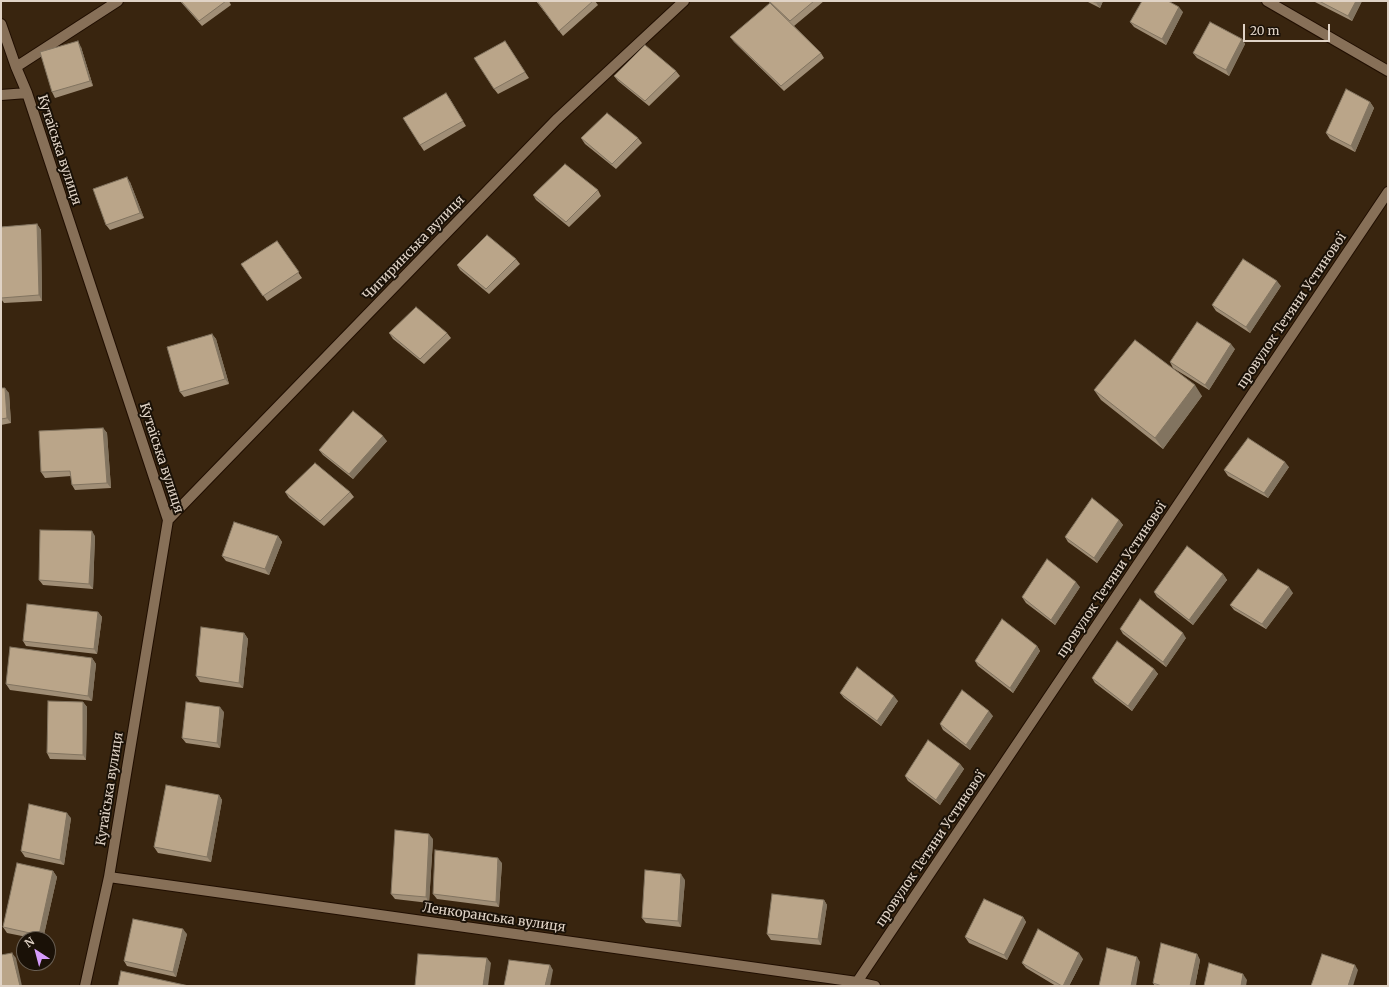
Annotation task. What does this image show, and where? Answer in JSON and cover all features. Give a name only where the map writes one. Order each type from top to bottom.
[{"type":"street","points":[[16,67],[118,1]]},
{"type":"street","name":"Чигиринська вулиця","points":[[168,520],[556,120],[684,1]]},
{"type":"street","points":[[1267,1],[1388,71]]},
{"type":"street","name":"Кутаїська вулиця","points":[[1,24],[27,93],[168,520],[109,877],[85,986]]},
{"type":"street","points":[[1,95],[27,93]]},
{"type":"street","name":"провулок Тетяни Устинової","points":[[857,982],[1388,192]]},
{"type":"street","name":"Ленкоранська вулиця","points":[[109,877],[857,982],[875,986]]},
{"type":"building","points":[[181,1],[226,1],[199,21]]},
{"type":"building","points":[[537,1],[593,1],[559,31]]},
{"type":"building","points":[[769,1],[814,1],[790,21]]},
{"type":"building","points":[[1142,1],[1168,1],[1179,7],[1162,39],[1130,22]]},
{"type":"building","points":[[1319,1],[1356,1],[1348,16]]},
{"type":"building","points":[[770,3],[821,53],[781,86],[730,37]]},
{"type":"building","points":[[1210,22],[1242,39],[1226,70],[1193,53]]},
{"type":"building","points":[[78,41],[90,81],[52,92],[40,52]]},
{"type":"building","points":[[505,41],[525,72],[494,89],[474,58]]},
{"type":"building","points":[[645,45],[676,71],[645,101],[614,76]]},
{"type":"building","points":[[1346,89],[1370,102],[1351,146],[1326,133]]},
{"type":"building","points":[[446,93],[463,121],[420,145],[403,118]]},
{"type":"building","points":[[607,113],[638,138],[612,164],[581,138]]},
{"type":"building","points":[[565,164],[598,190],[566,222],[533,195]]},
{"type":"building","points":[[127,177],[140,213],[106,225],[93,189]]},
{"type":"building","points":[[37,224],[39,295],[1,298],[1,227]]},
{"type":"building","points":[[487,235],[516,259],[486,289],[457,265]]},
{"type":"building","points":[[277,241],[299,272],[263,296],[241,264]]},
{"type":"building","points":[[1243,259],[1277,281],[1246,327],[1212,305]]},
{"type":"building","points":[[416,307],[447,333],[420,359],[389,333]]},
{"type":"building","points":[[1197,322],[1231,344],[1205,385],[1170,362]]},
{"type":"building","points":[[212,334],[225,379],[180,392],[167,347]]},
{"type":"building","points":[[1135,340],[1195,385],[1155,438],[1094,390]]},
{"type":"building","points":[[1,388],[5,388],[7,418],[1,419]]},
{"type":"building","points":[[353,411],[383,436],[349,474],[319,450]]},
{"type":"building","points":[[103,428],[107,483],[72,485],[70,471],[41,472],[39,431]]},
{"type":"building","points":[[1248,438],[1285,462],[1264,493],[1224,470]]},
{"type":"building","points":[[315,463],[350,492],[320,521],[285,492]]},
{"type":"building","points":[[1092,498],[1119,520],[1094,558],[1065,537]]},
{"type":"building","points":[[234,522],[278,536],[265,569],[222,556]]},
{"type":"building","points":[[40,530],[92,531],[89,584],[39,580]]},
{"type":"building","points":[[1187,546],[1223,574],[1189,620],[1154,592]]},
{"type":"building","points":[[1047,559],[1076,582],[1051,620],[1022,597]]},
{"type":"building","points":[[1258,569],[1289,587],[1262,624],[1230,605]]},
{"type":"building","points":[[1140,599],[1183,633],[1163,662],[1120,629]]},
{"type":"building","points":[[27,604],[98,612],[94,649],[23,641]]},
{"type":"building","points":[[1002,619],[1037,646],[1010,688],[975,661]]},
{"type":"building","points":[[201,627],[244,633],[239,683],[196,676]]},
{"type":"building","points":[[1117,641],[1154,669],[1128,706],[1092,678]]},
{"type":"building","points":[[10,647],[92,658],[88,696],[6,684]]},
{"type":"building","points":[[857,667],[894,696],[877,721],[840,693]]},
{"type":"building","points":[[962,690],[989,711],[966,745],[940,724]]},
{"type":"building","points":[[48,701],[83,702],[83,755],[47,753]]},
{"type":"building","points":[[186,702],[220,707],[217,743],[182,738]]},
{"type":"building","points":[[928,740],[960,764],[936,800],[905,776]]},
{"type":"building","points":[[166,785],[219,795],[207,857],[154,847]]},
{"type":"building","points":[[29,804],[67,813],[60,860],[21,851]]},
{"type":"building","points":[[395,830],[429,834],[426,897],[391,894]]},
{"type":"building","points":[[435,850],[498,858],[496,902],[433,894]]},
{"type":"building","points":[[17,863],[53,871],[40,931],[21,931],[3,927]]},
{"type":"building","points":[[645,870],[681,874],[678,921],[642,918]]},
{"type":"building","points":[[772,894],[824,900],[818,939],[767,934]]},
{"type":"building","points":[[984,899],[1023,917],[1004,955],[965,937]]},
{"type":"building","points":[[133,919],[183,929],[173,972],[124,961]]},
{"type":"building","points":[[1038,929],[1079,953],[1063,986],[1022,963]]},
{"type":"building","points":[[1161,943],[1197,954],[1190,986],[1162,986],[1153,983]]},
{"type":"building","points":[[1107,948],[1137,957],[1131,986],[1099,986]]},
{"type":"building","points":[[12,953],[20,986],[1,986],[1,955]]},
{"type":"building","points":[[418,954],[487,958],[483,986],[415,986]]},
{"type":"building","points":[[1322,954],[1355,965],[1348,986],[1311,986]]},
{"type":"building","points":[[509,960],[550,965],[545,986],[504,986]]},
{"type":"building","points":[[1209,963],[1243,974],[1241,986],[1204,986]]},
{"type":"building","points":[[121,971],[189,986],[118,986]]}]
